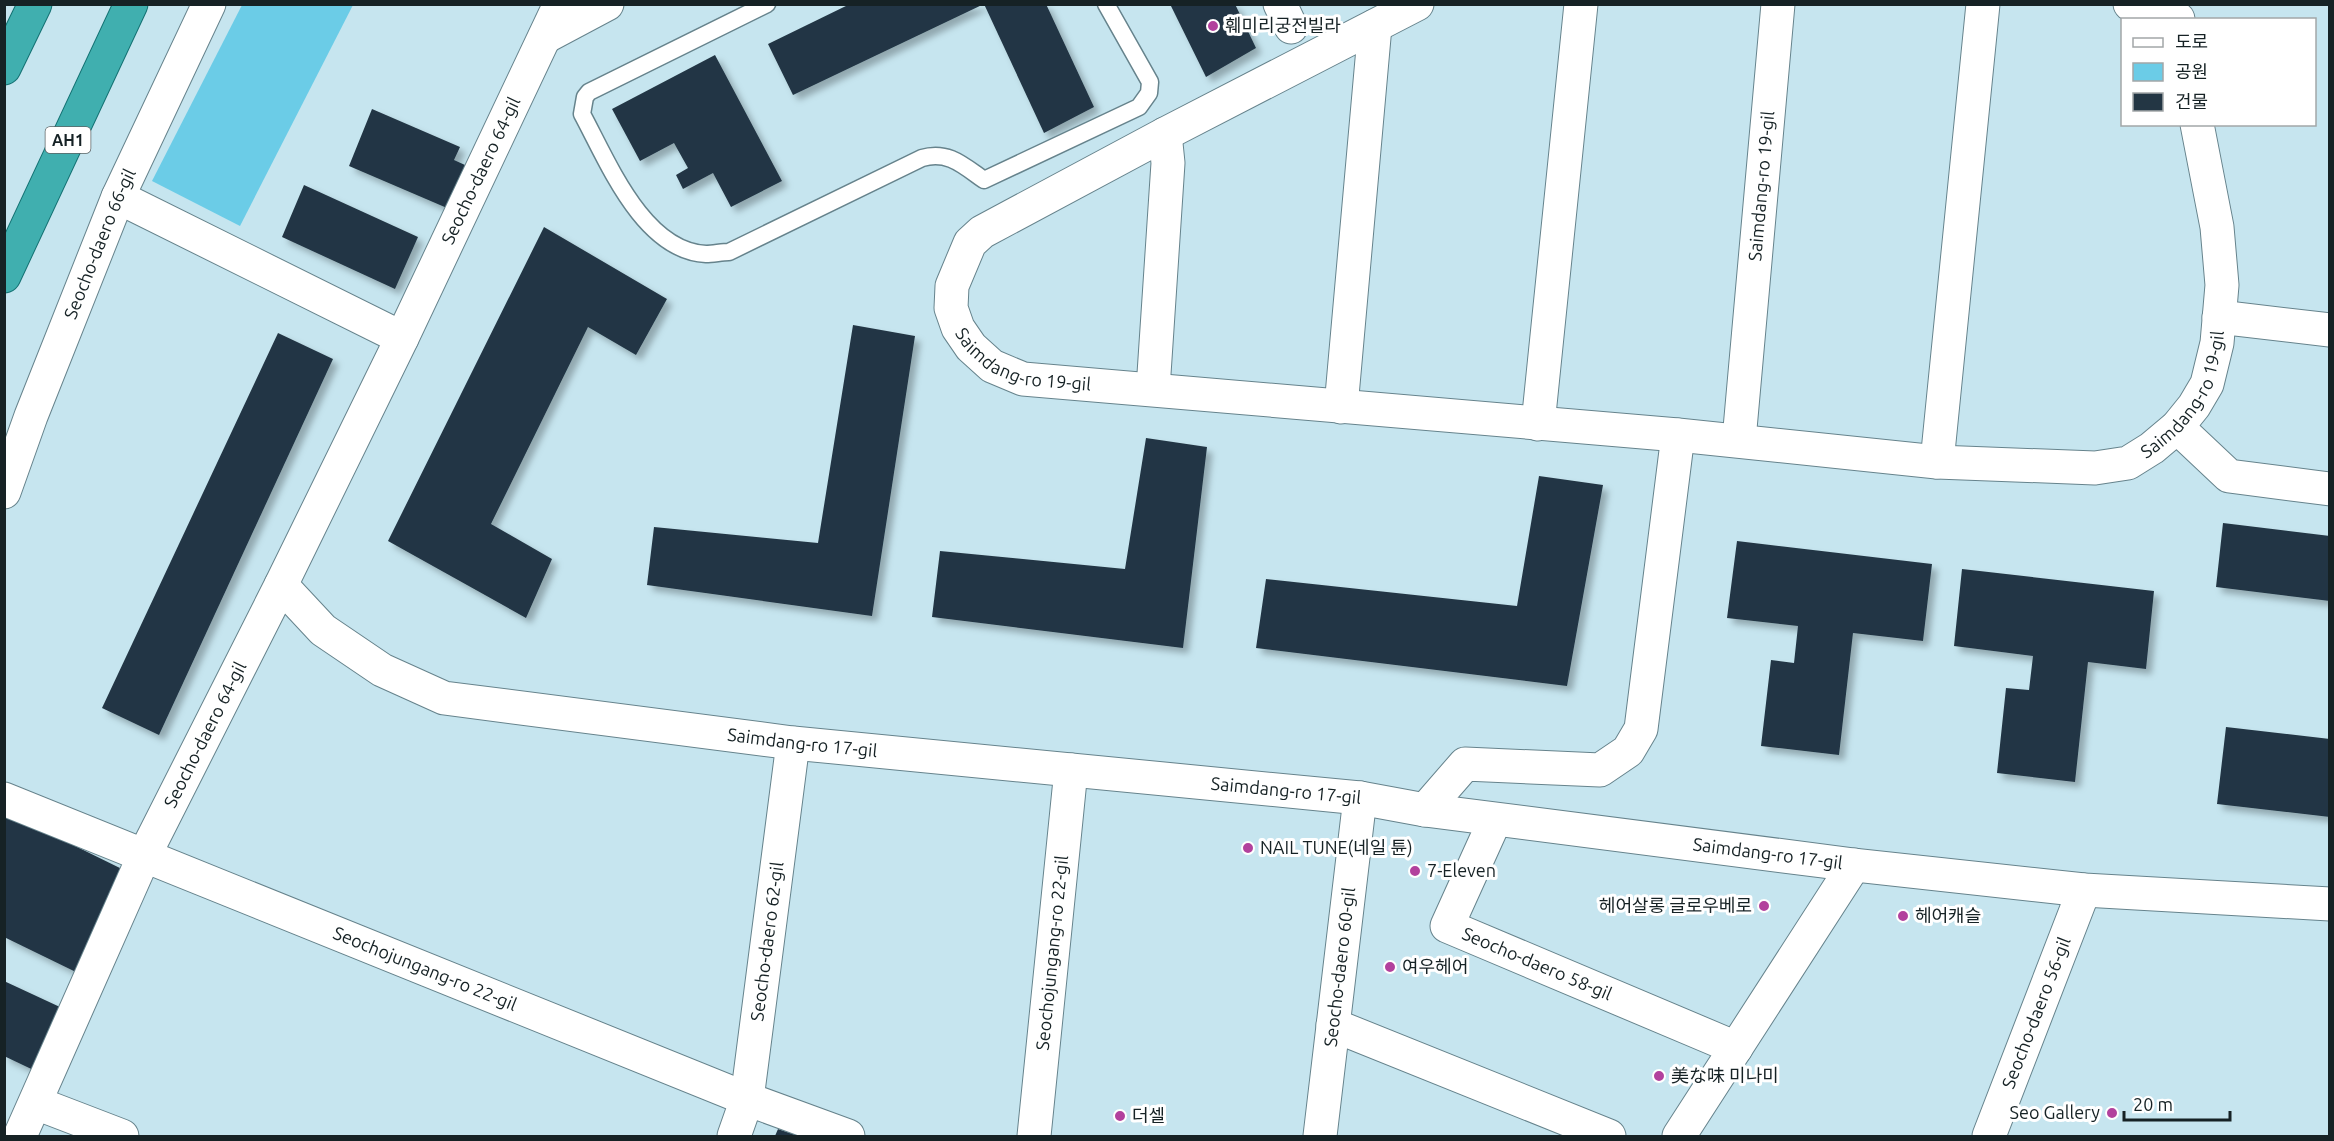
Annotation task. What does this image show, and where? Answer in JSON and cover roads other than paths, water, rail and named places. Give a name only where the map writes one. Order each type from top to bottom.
[{"type":"highway","points":[[4,68],[35,4]]},
{"type":"highway","name":"AH1","points":[[4,276],[131,4]]},
{"type":"street","name":"Seocho-daero 66-gil","points":[[4,492],[31,416],[118,196],[209,4]]},
{"type":"street","name":"Seocho-daero 64-gil","points":[[20,1137],[144,856],[281,585],[402,338],[560,4]]},
{"type":"street","points":[[545,37],[607,4]]},
{"type":"street","name":"Saimdang-ro 19-gil","points":[[1417,4],[1165,134],[982,232],[969,243],[952,286],[951,308],[958,328],[971,347],[992,366],[1023,380],[1153,389],[1739,440],[1937,462],[2095,468],[2128,463],[2152,448],[2177,427],[2194,406],[2207,384],[2217,343],[2222,285],[2217,227],[2197,126]]},
{"type":"street","points":[[1538,424],[1581,4]]},
{"type":"street","name":"Saimdang-ro 19-gil","points":[[1739,440],[1778,4]]},
{"type":"street","points":[[1937,462],[1983,4]]},
{"type":"street","points":[[2130,4],[2172,18]]},
{"type":"street","points":[[1341,406],[1375,26]]},
{"type":"street","points":[[1153,389],[1168,163],[1165,134]]},
{"type":"street","points":[[118,196],[402,338]]},
{"type":"street","points":[[2219,317],[2330,330]]},
{"type":"street","points":[[2177,427],[2229,476],[2330,489]]},
{"type":"street","points":[[1425,810],[1465,764],[1600,770],[1628,751],[1641,729],[1678,435]]},
{"type":"street","name":"Saimdang-ro 17-gil","points":[[281,585],[323,630],[382,669],[444,698],[793,743],[1360,798],[1495,820],[1854,866],[2084,890],[2330,904]]},
{"type":"street","name":"Seocho-daero 62-gil","points":[[734,1137],[747,1099],[793,743]]},
{"type":"street","name":"Seochojungang-ro 22-gil","points":[[1034,1137],[1071,770]]},
{"type":"street","name":"Seocho-daero 60-gil","points":[[1320,1137],[1360,798]]},
{"type":"street","name":"Seochojungang-ro 22-gil","points":[[4,799],[747,1099],[848,1137]]},
{"type":"street","name":"Seocho-daero 58-gil","points":[[1495,820],[1447,926],[1736,1048]]},
{"type":"street","points":[[1679,1137],[1854,866]]},
{"type":"street","name":"Seocho-daero 56-gil","points":[[1989,1137],[2084,890]]},
{"type":"street","points":[[1333,1025],[1609,1137]]},
{"type":"street","points":[[36,1102],[122,1137]]},
{"type":"lane","points":[[767,4],[589,92],[585,97],[582,114],[629,199],[654,232],[679,247],[705,254],[729,252],[922,158],[935,154],[955,160],[984,180],[1139,107],[1149,93],[1150,82],[1106,4]]},
{"type":"place","name":"훼미리궁전빌라","points":[[1213,26]]},
{"type":"place","name":"NAIL TUNE(네일 튠)","points":[[1248,848]]},
{"type":"place","name":"7-Eleven","points":[[1415,871]]},
{"type":"place","name":"헤어살롱 글로우베로","points":[[1764,906]]},
{"type":"place","name":"헤어캐슬","points":[[1903,916]]},
{"type":"place","name":"여우헤어","points":[[1390,967]]},
{"type":"place","name":"美な味 미나미","points":[[1659,1076]]},
{"type":"place","name":"Seo Gallery","points":[[2112,1113]]},
{"type":"place","name":"더셀","points":[[1120,1116]]}]
